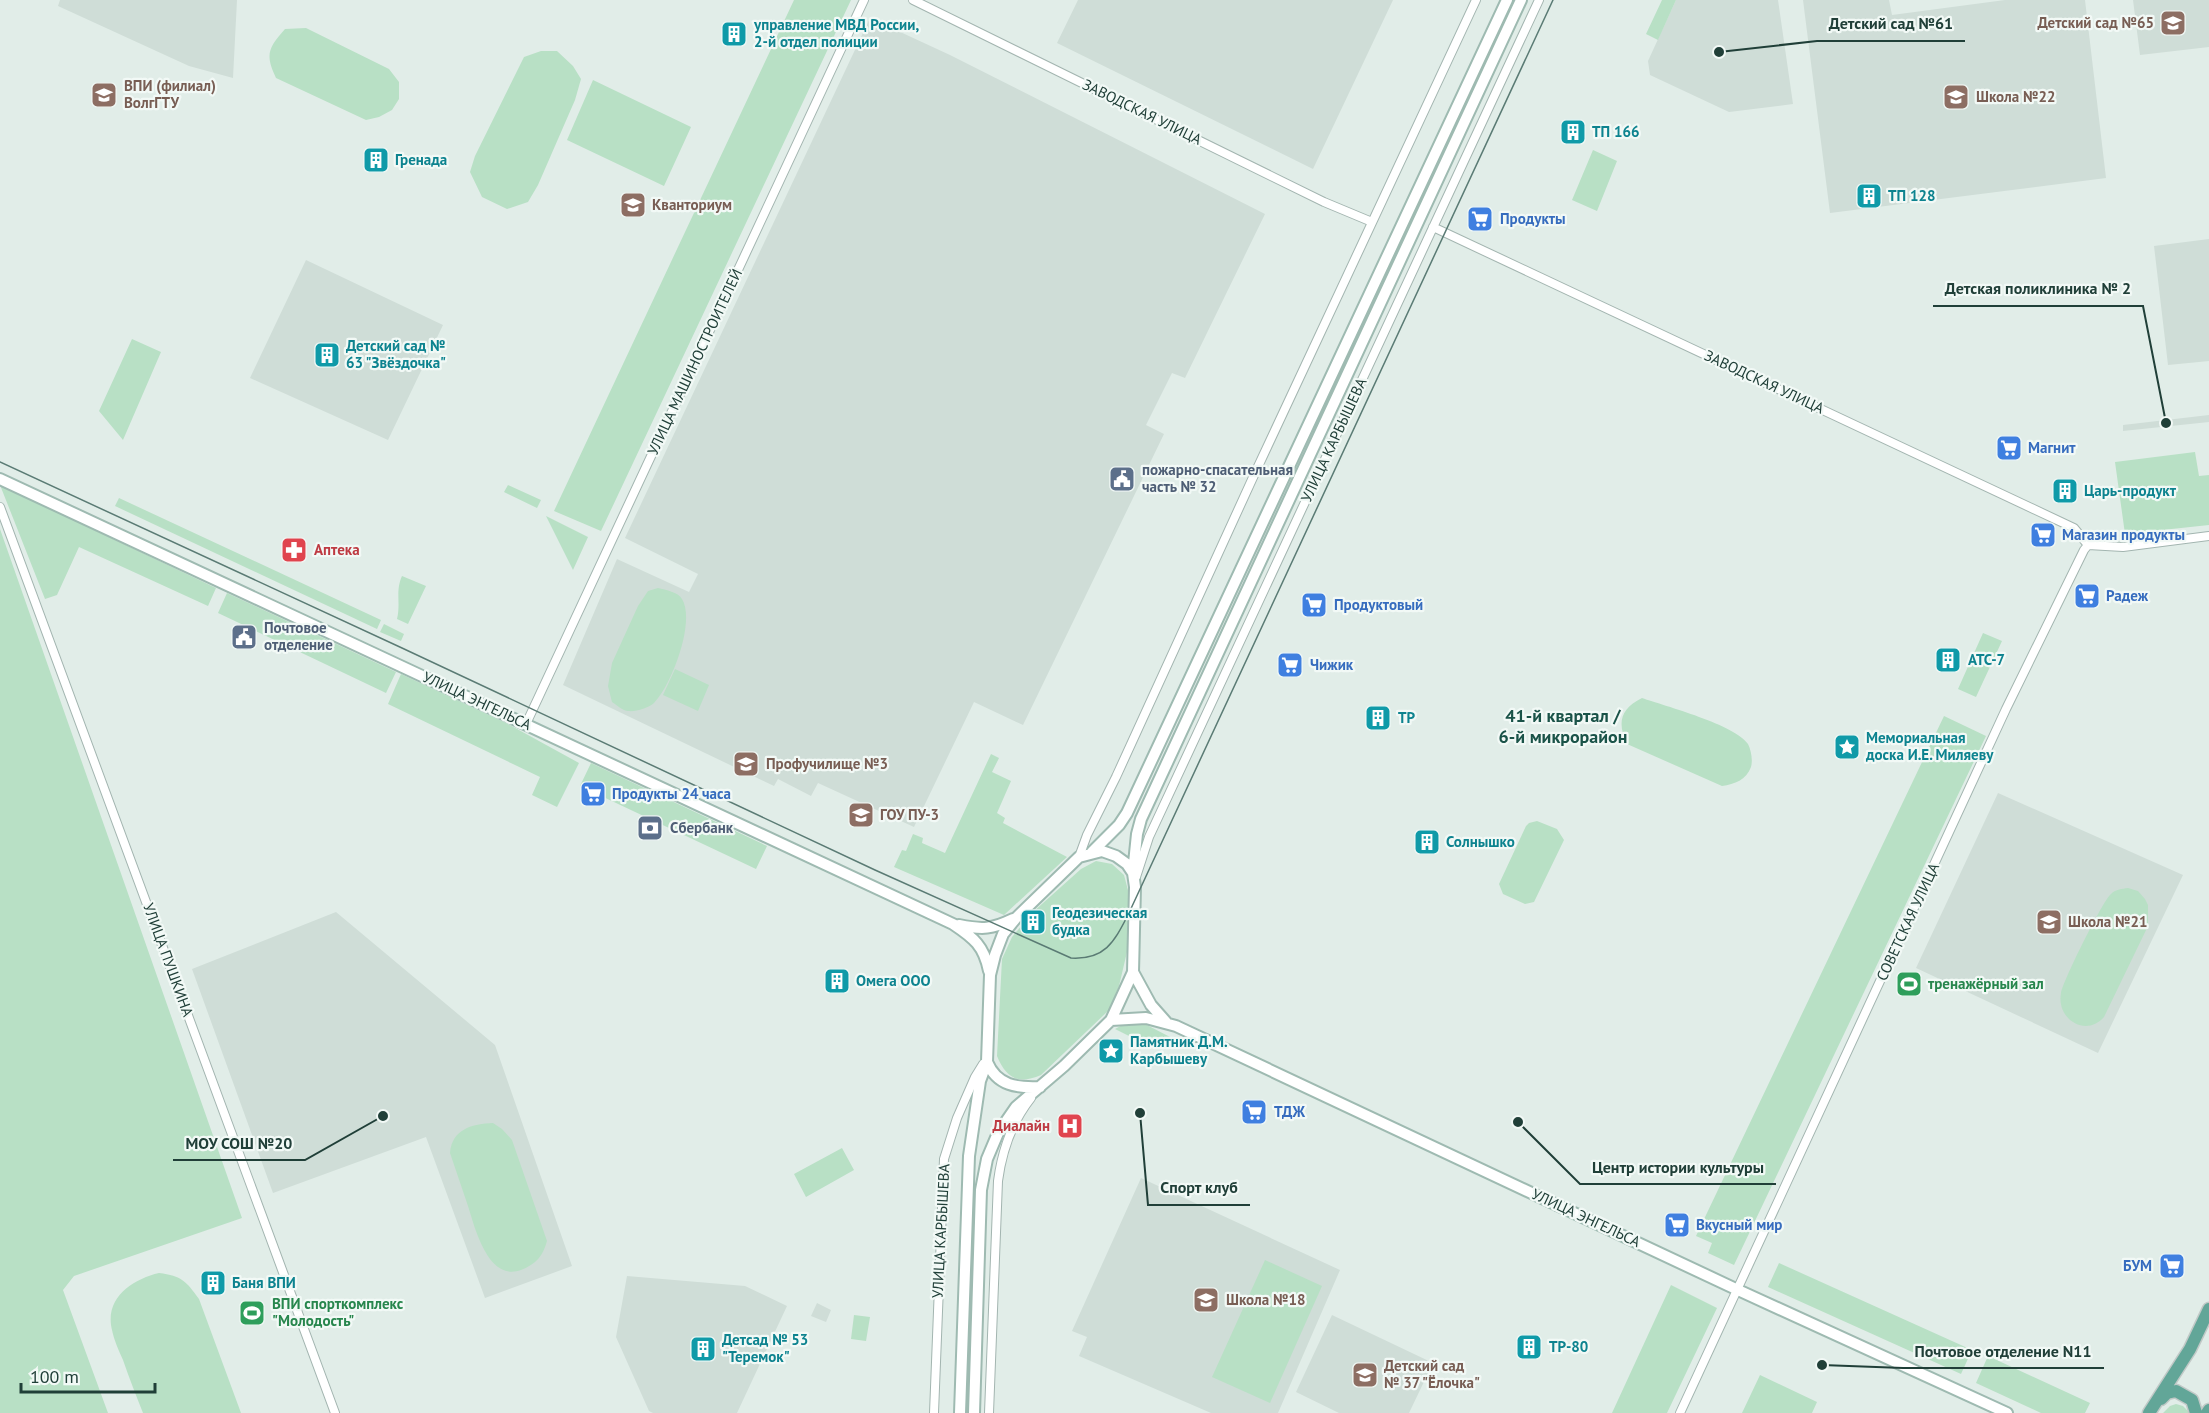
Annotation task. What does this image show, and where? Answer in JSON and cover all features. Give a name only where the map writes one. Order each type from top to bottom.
[{"type":"main road","name":"УЛИЦА КАРБЫШЕВА","points":[[960,1413],[969,1156],[980,1081],[987,1060],[990,975],[994,955],[1003,934],[1016,918],[1079,857],[1092,852],[1119,825],[1127,813],[1507,0]]},
{"type":"main road","name":"УЛИЦА КАРБЫШЕВА","points":[[974,1413],[981,1190],[987,1160],[998,1133],[1016,1107],[1111,1020],[1133,972],[1136,896],[1134,877],[1137,834],[1141,819],[1521,0]]},
{"type":"main road","name":"УЛИЦА ЭНГЕЛЬСА","points":[[0,478],[953,924],[981,947],[986,956],[990,975]]},
{"type":"main road","points":[[1092,852],[1102,851],[1116,856],[1127,864],[1134,877]]},
{"type":"main road","name":"УЛИЦА ЭНГЕЛЬСА","points":[[953,924],[980,930],[1000,926],[1016,918]]},
{"type":"main road","name":"УЛИЦА ЭНГЕЛЬСА","points":[[1133,972],[1150,1005],[1167,1022]]},
{"type":"main road","name":"УЛИЦА ЭНГЕЛЬСА","points":[[1111,1020],[1138,1018],[1167,1022],[1738,1290],[2007,1413]]},
{"type":"main road","points":[[987,1060],[991,1071],[999,1080],[1012,1087],[1040,1087]]},
{"type":"main road","points":[[2150,1410],[2190,1349],[2209,1309]]},
{"type":"main road","points":[[2150,1410],[2167,1393],[2176,1391],[2192,1400],[2196,1413]]},
{"type":"street","name":"УЛИЦА МАШИНОСТРОИТЕЛЕЙ","points":[[526,724],[864,0]]},
{"type":"street","name":"ЗАВОДСКАЯ УЛИЦА","points":[[913,0],[1324,202],[1372,222]]},
{"type":"street","name":"УЛИЦА КАРБЫШЕВА","points":[[1079,857],[1087,835],[1476,0]]},
{"type":"street","name":"УЛИЦА КАРБЫШЕВА","points":[[1134,877],[1149,837],[1539,0]]},
{"type":"street","name":"ЗАВОДСКАЯ УЛИЦА","points":[[1434,227],[2074,528],[2088,545]]},
{"type":"street","name":"УЛИЦА ПУШКИНА","points":[[0,507],[335,1413]]},
{"type":"street","points":[[2088,545],[2114,547],[2209,536]]},
{"type":"street","name":"СОВЕТСКАЯ УЛИЦА","points":[[1680,1413],[2006,709],[2088,545]]},
{"type":"street","name":"УЛИЦА КАРБЫШЕВА","points":[[934,1413],[944,1159],[957,1118],[975,1077],[987,1060]]},
{"type":"street","name":"УЛИЦА КАРБЫШЕВА","points":[[989,1413],[998,1181],[1001,1158],[1023,1109],[1040,1087]]},
{"type":"shaded area","points":[[60,0],[237,0],[233,78],[189,66],[58,6]]},
{"type":"shaded area","points":[[1078,0],[1393,0],[1313,169],[1057,43]]},
{"type":"shaded area","points":[[1676,0],[1778,0],[1793,104],[1729,112],[1650,75],[1648,61]]},
{"type":"shaded area","name":"Школа №22","points":[[1803,0],[1889,0],[1892,15],[2005,0],[2085,0],[2106,178],[1830,213]]},
{"type":"shaded area","name":"Детский сад №65","points":[[2133,0],[2209,0],[2209,47],[2140,55]]},
{"type":"shaded area","points":[[870,18],[950,55],[1265,214],[1185,378],[1172,373],[1146,425],[1164,434],[1023,725],[974,702],[914,827],[818,783],[811,796],[778,779],[774,786],[563,685],[617,559],[689,592],[698,574],[625,538]]},
{"type":"shaded area","points":[[2209,239],[2209,361],[2168,365],[2154,246]]},
{"type":"shaded area","points":[[306,260],[443,325],[388,440],[250,378]]},
{"type":"shaded area","points":[[2209,415],[2209,422],[2123,431],[2123,425]]},
{"type":"shaded area","name":"Школа №21","points":[[1998,793],[2183,875],[2098,1053],[1916,968]]},
{"type":"shaded area","points":[[336,912],[495,1045],[572,1266],[485,1298],[426,1137],[273,1193],[192,969]]},
{"type":"shaded area","name":"Школа №18","points":[[1141,1178],[1340,1270],[1278,1413],[1211,1413],[1079,1356],[1087,1337],[1072,1331]]},
{"type":"shaded area","points":[[627,1276],[745,1286],[787,1306],[737,1413],[653,1413],[649,1411],[616,1337]]},
{"type":"shaded area","points":[[817,1303],[831,1310],[826,1322],[811,1316]]},
{"type":"shaded area","name":"Детский сад № 37 \"Ёлочка\"","points":[[1332,1315],[1433,1363],[1409,1413],[1339,1413],[1296,1392]]},
{"type":"green space","points":[[794,0],[851,0],[601,531],[554,511]]},
{"type":"green space","points":[[1662,0],[1676,0],[1658,40],[1646,34]]},
{"type":"green space","points":[[306,28],[389,69],[399,82],[399,99],[392,110],[379,117],[366,120],[276,78],[270,63],[270,52],[275,41],[285,29]]},
{"type":"green space","points":[[541,51],[557,51],[573,66],[581,79],[575,100],[538,185],[528,202],[507,209],[482,197],[470,172],[475,156],[524,57]]},
{"type":"green space","points":[[593,80],[691,127],[664,186],[567,140]]},
{"type":"green space","points":[[1593,150],[1617,161],[1597,211],[1572,200]]},
{"type":"green space","points":[[132,339],[161,352],[123,440],[99,411]]},
{"type":"green space","points":[[2195,452],[2199,476],[2209,475],[2209,525],[2125,534],[2115,462]]},
{"type":"green space","points":[[0,485],[216,588],[208,606],[79,547],[57,595],[45,599]]},
{"type":"green space","points":[[508,485],[541,500],[537,508],[504,492]]},
{"type":"green space","points":[[119,498],[381,620],[377,629],[115,506]]},
{"type":"green space","points":[[546,516],[588,537],[573,570]]},
{"type":"green space","points":[[0,529],[242,1218],[74,1276],[63,1290],[108,1413],[0,1413]]},
{"type":"green space","points":[[402,576],[426,586],[408,624],[397,619]]},
{"type":"green space","points":[[658,588],[675,593],[682,599],[686,609],[684,638],[674,669],[661,695],[649,706],[626,711],[612,702],[608,686],[612,663],[638,606],[648,591]]},
{"type":"green space","points":[[227,593],[396,672],[386,693],[218,613]]},
{"type":"green space","points":[[384,624],[404,634],[401,641],[380,632]]},
{"type":"green space","points":[[1983,633],[2002,641],[1976,697],[1958,689]]},
{"type":"green space","points":[[675,669],[709,685],[698,711],[663,695]]},
{"type":"green space","points":[[401,674],[506,723],[579,763],[557,807],[532,795],[540,777],[388,704]]},
{"type":"green space","points":[[1642,698],[1715,723],[1741,737],[1748,744],[1751,752],[1752,764],[1749,771],[1739,781],[1722,786],[1627,744],[1622,730],[1622,717],[1629,707]]},
{"type":"green space","points":[[1944,716],[1986,736],[1734,1265],[1708,1253],[1712,1243],[1696,1236]]},
{"type":"green space","points":[[991,754],[999,758],[992,772],[1011,781],[997,813],[1005,818],[1003,823],[1067,857],[1004,915],[894,867],[902,850],[906,851],[913,834],[923,838],[922,843],[945,853]]},
{"type":"green space","points":[[591,763],[767,846],[756,869],[580,786]]},
{"type":"green space","points":[[1537,821],[1557,829],[1564,840],[1534,902],[1525,904],[1503,894],[1499,884],[1526,826]]},
{"type":"green space","points":[[1096,861],[1112,864],[1124,875],[1129,894],[1127,952],[1119,986],[1109,1010],[1041,1075],[1026,1079],[1014,1078],[1004,1070],[997,1056],[1002,959],[1012,937],[1033,912],[1081,869]]},
{"type":"green space","points":[[2128,888],[2138,891],[2145,899],[2148,905],[2148,926],[2104,1017],[2089,1026],[2074,1023],[2063,1011],[2061,993],[2063,986],[2107,899],[2115,891]]},
{"type":"green space","points":[[1126,1023],[1143,1023],[1172,1038],[1155,1049],[1115,1029]]},
{"type":"green space","points":[[493,1123],[512,1140],[547,1241],[538,1259],[531,1265],[510,1272],[500,1268],[485,1251],[450,1153],[455,1138],[464,1129]]},
{"type":"green space","points":[[842,1148],[854,1170],[806,1197],[794,1174]]},
{"type":"green space","points":[[1265,1260],[1322,1286],[1270,1403],[1212,1377]]},
{"type":"green space","points":[[1779,1263],[1972,1350],[1961,1374],[1768,1287]]},
{"type":"green space","points":[[159,1273],[183,1280],[199,1299],[241,1413],[143,1413],[115,1342],[111,1319],[112,1308],[116,1299],[131,1285]]},
{"type":"green space","points":[[1671,1285],[1717,1308],[1667,1413],[1612,1413]]},
{"type":"green space","points":[[854,1315],[870,1317],[866,1341],[851,1339]]},
{"type":"green space","points":[[1988,1356],[2090,1403],[2085,1413],[2041,1413],[1976,1383]]},
{"type":"green space","points":[[1760,1375],[1817,1402],[1812,1413],[1742,1413]]},
{"type":"green space","points":[[2176,1404],[2183,1406],[2190,1413],[2163,1413]]},
{"type":"tram line","points":[[0,462],[875,870],[1071,958],[1092,956],[1113,941],[1128,915],[1553,0]]},
{"type":"place","name":"Детский сад №65","points":[[2173,23]]},
{"type":"place","name":"управление МВД России, 2-й отдел полиции","points":[[734,34]]},
{"type":"place","name":"Детский сад №61","points":[[1719,52]]},
{"type":"place","name":"ВПИ (филиал) ВолгГТУ","points":[[104,95]]},
{"type":"place","name":"Школа №22","points":[[1956,97]]},
{"type":"place","name":"ТП 166","points":[[1573,132]]},
{"type":"place","name":"Гренада","points":[[376,160]]},
{"type":"place","name":"ТП 128","points":[[1869,196]]},
{"type":"place","name":"Кванториум","points":[[633,205]]},
{"type":"place","name":"Продукты","points":[[1480,219]]},
{"type":"place","name":"Детский сад № 63 \"Звёздочка\"","points":[[327,355]]},
{"type":"place","name":"Детская поликлиника № 2","points":[[2166,423]]},
{"type":"place","name":"Магнит","points":[[2009,448]]},
{"type":"place","name":"пожарно-спасательная часть № 32","points":[[1122,479]]},
{"type":"place","name":"Царь-продукт","points":[[2065,491]]},
{"type":"place","name":"Магазин продукты","points":[[2043,535]]},
{"type":"place","name":"Аптека","points":[[294,550]]},
{"type":"place","name":"Радеж","points":[[2087,596]]},
{"type":"place","name":"Продуктовый","points":[[1314,605]]},
{"type":"place","name":"Почтовое отделение","points":[[244,637]]},
{"type":"place","name":"АТС-7","points":[[1948,660]]},
{"type":"place","name":"Чижик","points":[[1290,665]]},
{"type":"place","name":"ТР","points":[[1378,718]]},
{"type":"place","name":"Мемориальная доска И.Е. Миляеву","points":[[1847,747]]},
{"type":"place","name":"Профучилище №3","points":[[746,764]]},
{"type":"place","name":"Продукты 24 часа","points":[[593,794]]},
{"type":"place","name":"ГОУ ПУ-3","points":[[861,815]]},
{"type":"place","name":"Сбербанк","points":[[650,828]]},
{"type":"place","name":"Солнышко","points":[[1427,842]]},
{"type":"place","name":"Геодезическая будка","points":[[1033,922]]},
{"type":"place","name":"Школа №21","points":[[2049,922]]},
{"type":"place","name":"Омега ООО","points":[[837,981]]},
{"type":"place","name":"тренажёрный зал","points":[[1909,984]]},
{"type":"place","name":"Памятник Д.М. Карбышеву","points":[[1111,1051]]},
{"type":"place","name":"ТДЖ","points":[[1254,1112]]},
{"type":"place","name":"Спорт клуб","points":[[1140,1113]]},
{"type":"place","name":"МОУ СОШ №20","points":[[383,1116]]},
{"type":"place","name":"Центр истории культуры","points":[[1518,1122]]},
{"type":"place","name":"Диалайн","points":[[1070,1126]]},
{"type":"place","name":"Вкусный мир","points":[[1677,1225]]},
{"type":"place","name":"БУМ","points":[[2172,1266]]},
{"type":"place","name":"Баня ВПИ","points":[[213,1283]]},
{"type":"place","name":"Школа №18","points":[[1206,1300]]},
{"type":"place","name":"ВПИ спорткомплекс \"Молодость\"","points":[[252,1313]]},
{"type":"place","name":"ТР-80","points":[[1529,1347]]},
{"type":"place","name":"Детсад № 53 \"Теремок\"","points":[[703,1349]]},
{"type":"place","name":"Почтовое отделение N11","points":[[1822,1365]]},
{"type":"place","name":"Детский сад № 37 \"Ёлочка\"","points":[[1365,1375]]},
{"type":"district","name":"41-й квартал / 6-й микрорайон","points":[[1563,726]]}]
